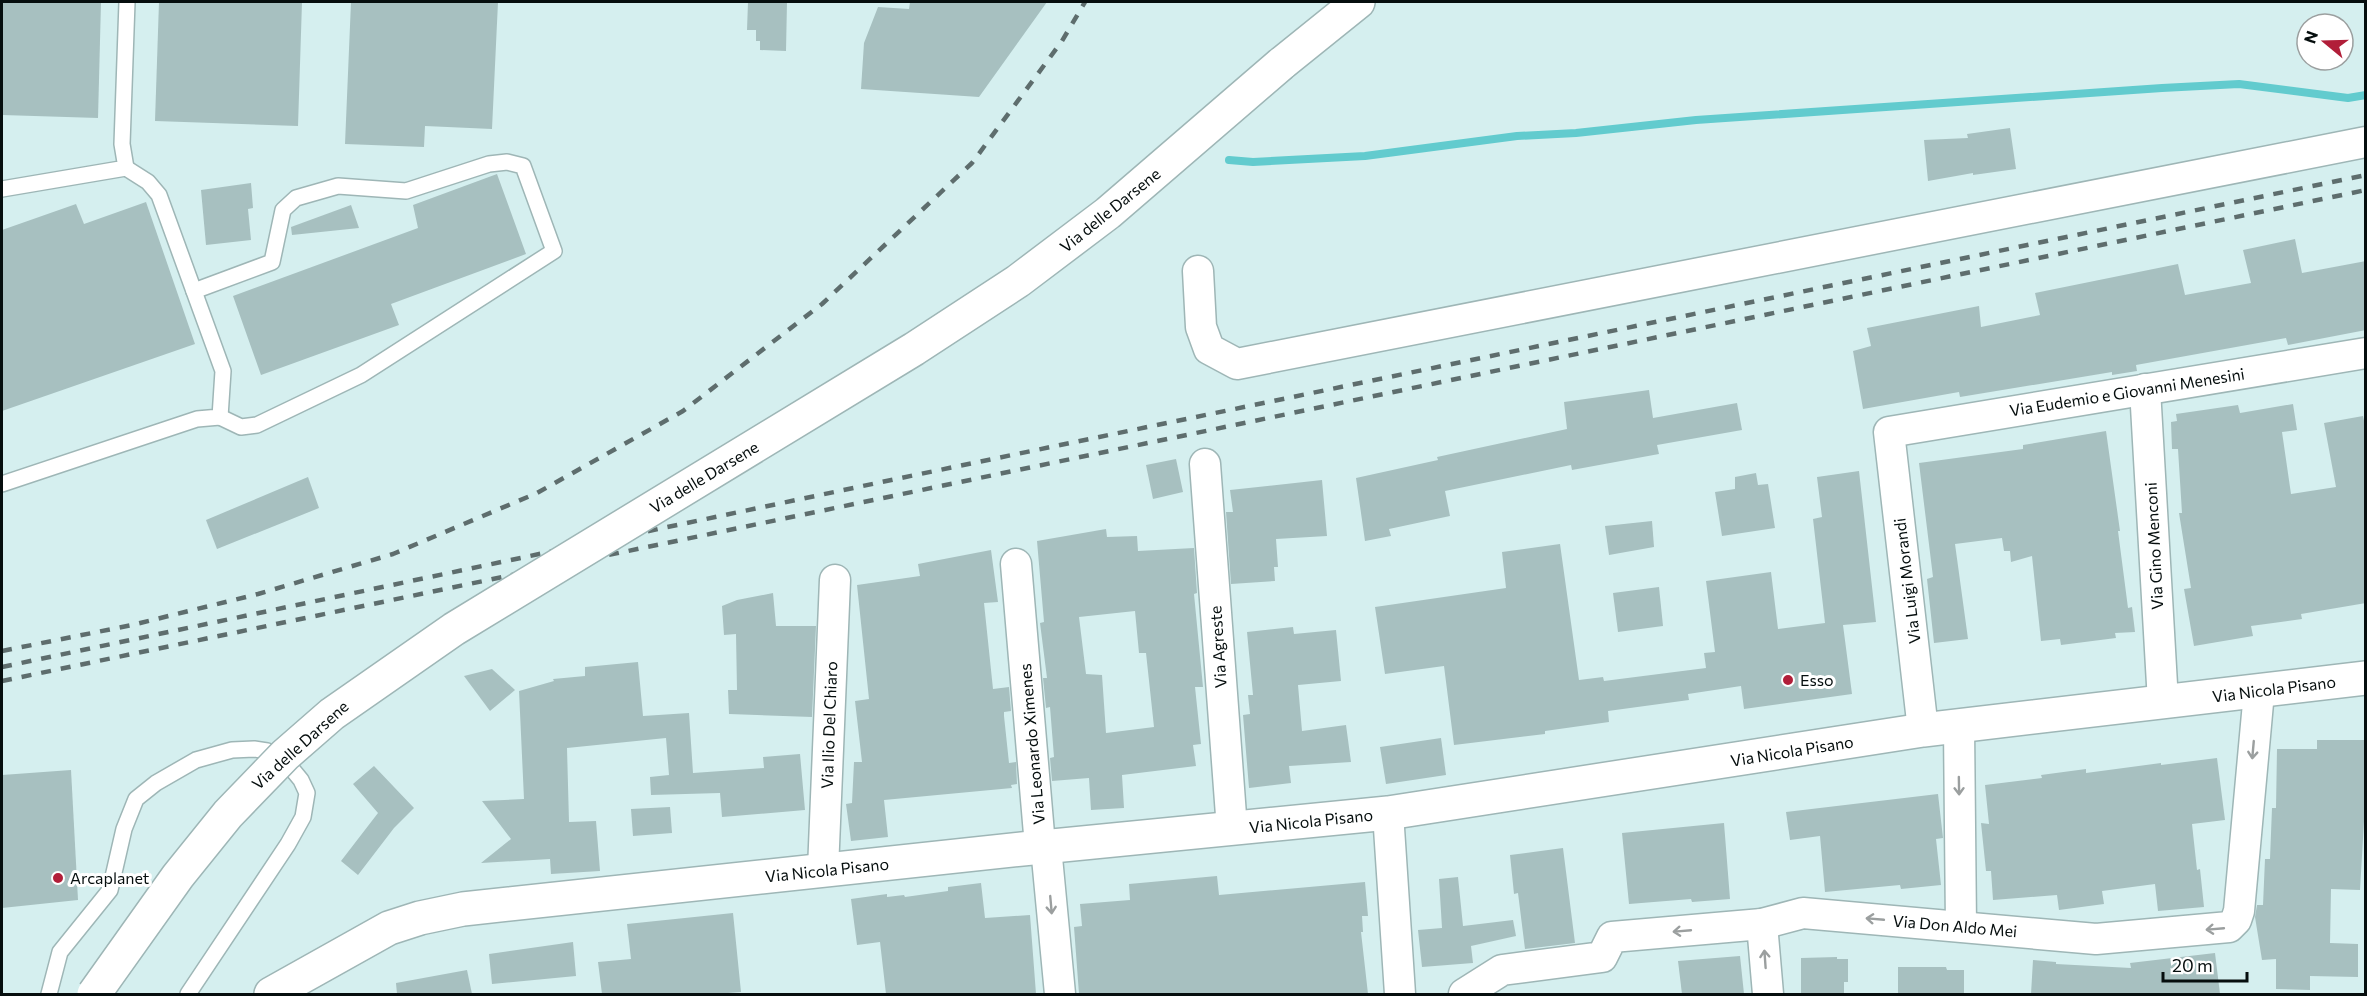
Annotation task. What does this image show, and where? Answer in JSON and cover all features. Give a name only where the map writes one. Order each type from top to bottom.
[{"type":"street","name":"Via delle Darsene","points":[[94,994],[178,876],[228,814],[285,755],[332,714],[454,629],[914,349],[1018,281],[1108,213],[1281,64],[1358,2]]},
{"type":"street","points":[[1198,271],[1201,327],[1209,349],[1237,364],[2366,142]]},
{"type":"street","name":"Via Eudemio e Giovanni Menesini","points":[[1889,432],[2366,353]]},
{"type":"street","name":"Via Gino Menconi","points":[[2145,389],[2163,702]]},
{"type":"street","name":"Via Luigi Morandi","points":[[1889,432],[1923,730]]},
{"type":"street","name":"Via Agreste","points":[[1205,464],[1232,829]]},
{"type":"street","name":"Via Leonardo Ximenes","points":[[1016,564],[1039,834],[1046,847],[1060,994]]},
{"type":"street","name":"Via Ilio Del Chiaro","points":[[823,870],[835,580]]},
{"type":"street","name":"Via Nicola Pisano","points":[[271,994],[389,928],[434,914],[488,906],[626,893],[823,870],[1388,813],[1923,730],[2366,678]]},
{"type":"street","name":"Via Don Aldo Mei","points":[[1464,994],[1502,970],[1602,957],[1612,937],[1762,924],[1803,913],[2096,939],[2229,927],[2236,920],[2239,910],[2259,692]]},
{"type":"street","points":[[1959,727],[1961,926]]},
{"type":"street","points":[[1388,813],[1400,994]]},
{"type":"street","points":[[1762,924],[1768,994]]},
{"type":"lane","points":[[126,168],[122,144],[127,2]]},
{"type":"lane","points":[[2,484],[197,419],[220,417],[241,427],[257,425],[361,375],[554,251],[523,166],[507,162],[489,164],[406,191],[338,186],[296,198],[283,210],[272,262],[194,291]]},
{"type":"lane","points":[[2,189],[126,168],[148,182],[159,195],[223,371],[220,417]]},
{"type":"lane","points":[[49,994],[60,952],[110,890],[124,829],[136,798],[164,778],[196,760],[232,750],[267,751],[287,763],[301,780],[307,793],[303,817],[288,844],[188,994]]},
{"type":"building","points":[[2,2],[101,2],[98,118],[2,115]]},
{"type":"building","points":[[159,2],[302,2],[298,126],[155,121]]},
{"type":"building","points":[[351,2],[498,2],[492,129],[425,126],[424,147],[345,144]]},
{"type":"building","points":[[748,2],[787,2],[786,51],[760,50],[760,41],[756,41],[756,30],[747,30]]},
{"type":"building","points":[[910,2],[1047,2],[979,97],[861,89],[864,43],[878,7],[909,9]]},
{"type":"building","points":[[2010,128],[2016,169],[1973,175],[1973,173],[1928,181],[1924,140],[1968,138],[1967,134]]},
{"type":"building","points":[[497,174],[526,254],[391,304],[399,325],[261,375],[233,296],[418,228],[413,205]]},
{"type":"building","points":[[251,183],[253,208],[248,209],[251,240],[206,245],[201,190]]},
{"type":"building","points":[[146,202],[195,344],[2,411],[2,230],[76,204],[84,224]]},
{"type":"building","points":[[351,205],[359,228],[292,235],[291,227]]},
{"type":"building","points":[[2295,239],[2302,273],[2366,261],[2366,330],[2288,345],[2286,338],[2136,365],[2137,371],[2112,375],[2112,372],[1960,397],[1959,392],[1863,409],[1853,351],[1871,346],[1867,328],[1979,306],[1981,327],[2040,315],[2035,293],[2178,264],[2185,295],[2251,283],[2243,250]]},
{"type":"building","points":[[1649,390],[1653,418],[1737,403],[1742,430],[1657,445],[1659,454],[1572,470],[1571,465],[1445,491],[1450,516],[1389,529],[1391,536],[1365,541],[1356,478],[1438,460],[1437,457],[1567,429],[1564,402]]},
{"type":"building","points":[[2293,404],[2297,430],[2282,432],[2291,494],[2336,487],[2324,423],[2363,416],[2366,430],[2366,603],[2301,614],[2302,619],[2251,626],[2253,636],[2194,646],[2184,589],[2191,588],[2179,513],[2182,513],[2178,449],[2172,449],[2171,422],[2177,421],[2176,414],[2238,405],[2240,413]]},
{"type":"building","points":[[2106,431],[2128,608],[2132,607],[2135,632],[2115,633],[2116,638],[2061,645],[2060,639],[2041,641],[2032,556],[2011,562],[2010,551],[2004,551],[2002,538],[1955,544],[1968,639],[1934,643],[1927,579],[1933,577],[1919,463],[2023,449],[2023,445]]},
{"type":"building","points":[[1176,459],[1183,492],[1153,499],[1146,465]]},
{"type":"building","points":[[1859,471],[1876,622],[1843,625],[1852,694],[1744,709],[1741,686],[1688,694],[1689,700],[1608,711],[1609,722],[1545,731],[1545,734],[1454,745],[1444,666],[1385,674],[1375,607],[1506,588],[1502,552],[1560,544],[1579,680],[1603,677],[1604,681],[1706,668],[1704,653],[1715,652],[1706,581],[1771,572],[1778,629],[1825,623],[1813,519],[1822,517],[1817,477]]},
{"type":"building","points":[[1756,473],[1758,485],[1768,484],[1775,528],[1722,536],[1715,492],[1735,489],[1735,477]]},
{"type":"building","points":[[308,477],[319,508],[217,549],[206,520]]},
{"type":"building","points":[[1322,480],[1327,536],[1276,539],[1278,567],[1274,567],[1275,581],[1231,584],[1226,512],[1233,512],[1230,490]]},
{"type":"building","points":[[1652,521],[1654,547],[1609,555],[1605,526]]},
{"type":"building","points":[[1106,529],[1107,537],[1137,536],[1138,551],[1194,548],[1197,593],[1194,594],[1203,687],[1195,687],[1201,744],[1193,745],[1196,766],[1122,775],[1124,808],[1091,810],[1089,778],[1052,781],[1050,758],[1054,757],[1050,707],[1046,708],[1043,678],[1047,678],[1040,623],[1044,622],[1037,541]],"holes":[[[1135,611],[1139,653],[1146,653],[1154,727],[1106,733],[1102,675],[1086,674],[1079,617]]]},
{"type":"building","points":[[991,550],[998,602],[984,603],[993,689],[1009,687],[1011,711],[1004,712],[1004,716],[1009,763],[1016,762],[1017,784],[1011,785],[1012,788],[884,800],[888,837],[851,841],[846,804],[852,803],[854,762],[862,762],[855,701],[869,699],[857,585],[920,576],[918,564]]},
{"type":"building","points":[[1659,587],[1663,626],[1618,632],[1613,593]]},
{"type":"building","points":[[773,593],[776,626],[816,626],[812,717],[729,714],[728,690],[737,690],[736,634],[724,635],[722,606],[737,600]]},
{"type":"building","points":[[1293,627],[1294,634],[1336,630],[1341,681],[1298,685],[1302,731],[1346,725],[1351,762],[1289,766],[1291,783],[1249,788],[1243,715],[1250,714],[1248,695],[1253,695],[1247,632]]},
{"type":"building","points":[[638,662],[643,716],[689,713],[693,773],[764,768],[763,757],[800,754],[805,810],[722,817],[720,793],[651,795],[650,777],[669,775],[666,738],[567,748],[569,822],[596,821],[600,871],[551,874],[550,859],[481,863],[511,839],[482,801],[524,799],[519,691],[554,681],[553,679],[585,676],[585,667]]},
{"type":"building","points":[[492,669],[515,690],[490,711],[464,676]]},
{"type":"building","points":[[1441,738],[1446,775],[1386,784],[1380,747]]},
{"type":"building","points":[[2317,740],[2366,740],[2366,787],[2360,890],[2331,889],[2330,943],[2358,944],[2358,977],[2310,976],[2310,990],[2276,989],[2276,959],[2262,960],[2255,917],[2257,905],[2263,905],[2265,859],[2270,859],[2272,808],[2276,808],[2277,749],[2317,749]]},
{"type":"building","points":[[2217,758],[2225,820],[2192,824],[2204,907],[2158,911],[2155,884],[2102,891],[2104,904],[2059,910],[2057,895],[1993,900],[1991,871],[1986,871],[1981,823],[1989,824],[1985,785],[2042,778],[2041,775],[2086,769],[2086,773]]},
{"type":"building","points":[[374,766],[414,808],[394,828],[358,875],[341,861],[378,813],[353,784]]},
{"type":"building","points":[[71,770],[78,900],[2,908],[2,775]]},
{"type":"building","points":[[1938,794],[1943,838],[1936,839],[1941,885],[1901,889],[1900,885],[1825,892],[1820,836],[1790,840],[1786,812]]},
{"type":"building","points":[[670,807],[672,833],[633,836],[631,809]]},
{"type":"building","points":[[1724,823],[1730,899],[1692,902],[1691,899],[1629,904],[1622,833]]},
{"type":"building","points":[[1563,848],[1575,943],[1525,949],[1518,893],[1514,894],[1510,855]]},
{"type":"building","points":[[1217,876],[1219,895],[1365,882],[1368,916],[1362,916],[1363,932],[1361,932],[1368,994],[1079,994],[1074,927],[1082,926],[1080,904],[1130,900],[1129,884]]},
{"type":"building","points":[[1458,877],[1463,926],[1513,920],[1516,936],[1471,946],[1473,963],[1422,967],[1418,930],[1442,928],[1439,879]]},
{"type":"building","points":[[981,883],[985,918],[1030,915],[1036,994],[886,994],[880,942],[857,945],[851,899],[887,894],[887,897],[904,895],[905,897],[948,891],[948,887]]},
{"type":"building","points":[[733,913],[741,992],[602,994],[598,962],[631,959],[627,924]]},
{"type":"building","points":[[573,942],[576,976],[492,984],[489,954]]},
{"type":"building","points":[[2215,953],[2220,994],[2031,994],[2033,960],[2056,962],[2056,964],[2131,968],[2130,963]]},
{"type":"building","points":[[1740,956],[1744,994],[1682,994],[1678,961]]},
{"type":"building","points":[[1837,957],[1837,959],[1848,959],[1848,982],[1844,982],[1844,994],[1801,994],[1801,958]]},
{"type":"building","points":[[1898,967],[1946,967],[1947,970],[1964,970],[1964,994],[1898,994]]},
{"type":"building","points":[[467,970],[472,994],[397,994],[396,983]]},
{"type":"waterway","points":[[1229,160],[1253,162],[1365,156],[1517,136],[1576,133],[1696,120],[2162,88],[2239,84],[2348,98],[2366,95]]},
{"type":"railway","points":[[2,651],[132,625],[258,594],[393,554],[537,493],[683,411],[822,304],[972,163],[1062,41],[1085,2]]},
{"type":"railway","points":[[2,667],[896,479],[2366,175]]},
{"type":"railway","points":[[2,681],[2366,190]]},
{"type":"place","name":"Esso","points":[[1788,680]]},
{"type":"place","name":"Arcaplanet","points":[[58,878]]}]
